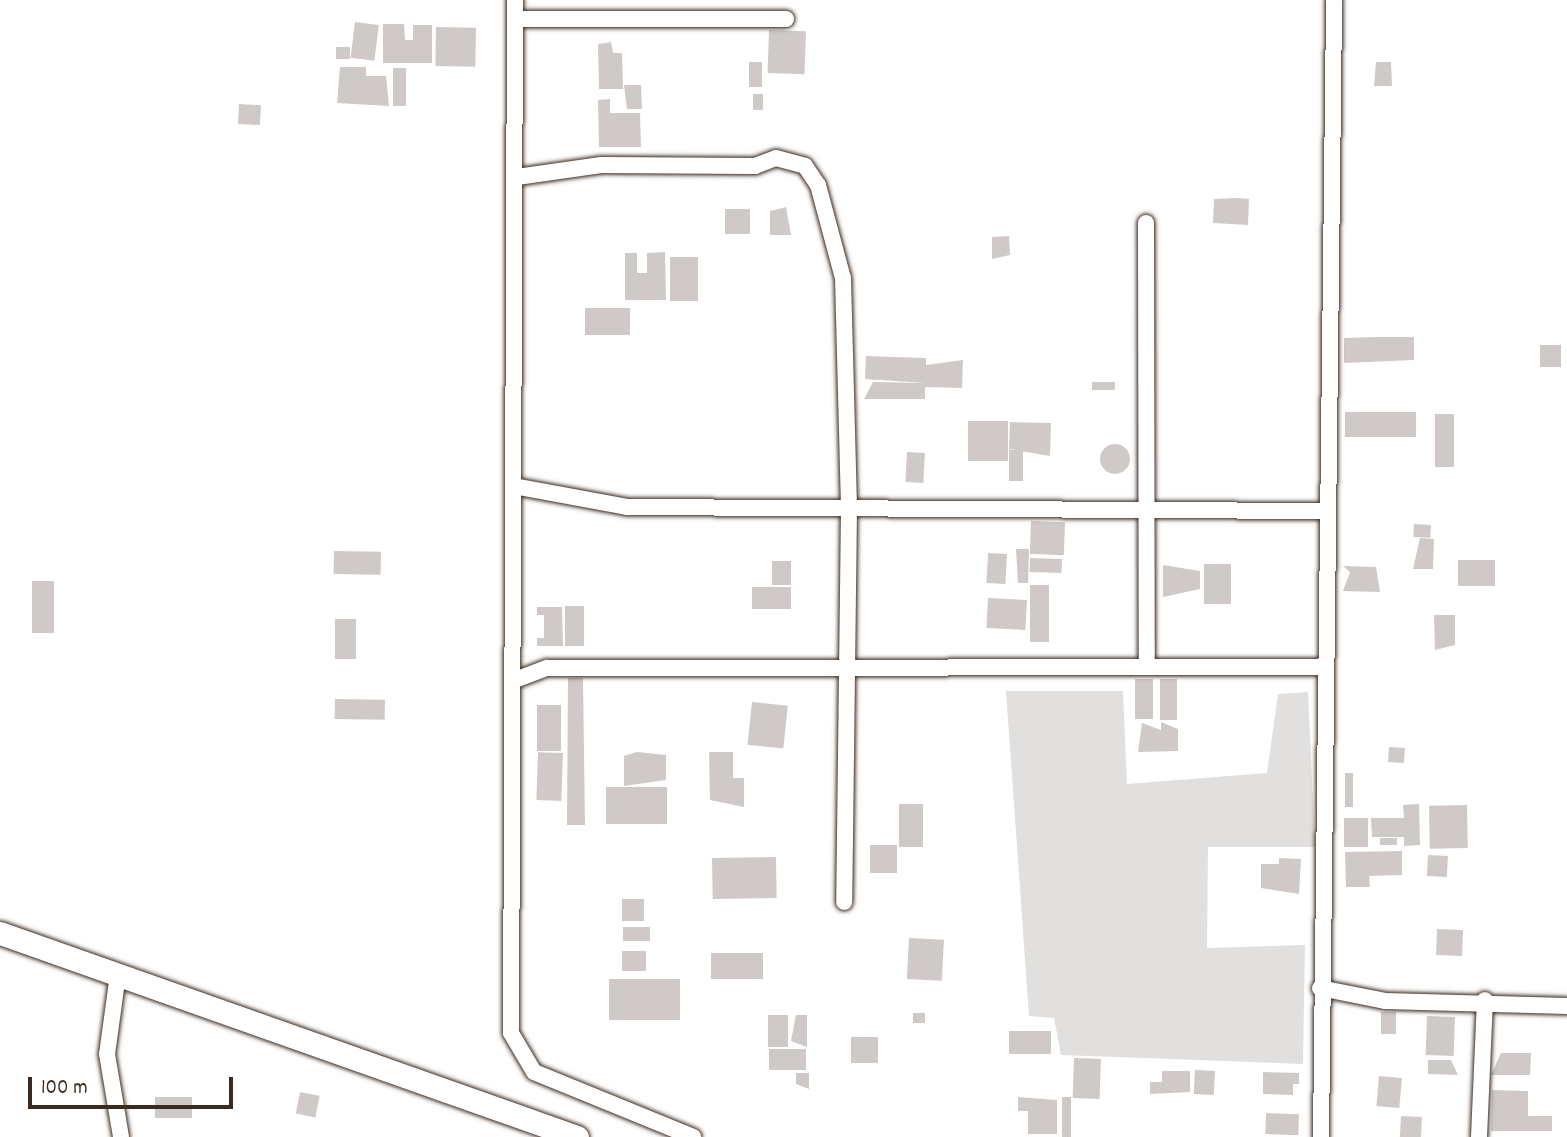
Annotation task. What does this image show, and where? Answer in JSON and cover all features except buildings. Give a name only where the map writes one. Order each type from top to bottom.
[{"type":"main road","points":[[0,933],[577,1137]]},
{"type":"street","points":[[515,0],[517,177],[511,1033],[534,1072],[693,1137]]},
{"type":"street","points":[[1321,1137],[1323,667],[1334,0]]},
{"type":"street","points":[[515,19],[786,19]]},
{"type":"street","points":[[517,177],[601,165],[754,166],[776,158],[804,166],[838,242],[843,278],[849,509],[844,902]]},
{"type":"street","points":[[1146,223],[1150,509],[1147,666]]},
{"type":"street","points":[[514,486],[627,507],[1327,511]]},
{"type":"street","points":[[515,680],[547,668],[847,665],[1323,667]]},
{"type":"street","points":[[118,974],[107,1054],[121,1137]]},
{"type":"street","points":[[1320,988],[1385,1001],[1485,1000],[1567,1006]]},
{"type":"street","points":[[1479,1137],[1485,1000]]},
{"type":"shaded area","points":[[1006,691],[1123,691],[1127,784],[1267,773],[1278,694],[1308,692],[1315,847],[1208,847],[1207,948],[1305,945],[1303,1064],[1061,1055],[1054,1018],[1029,1016]]}]
